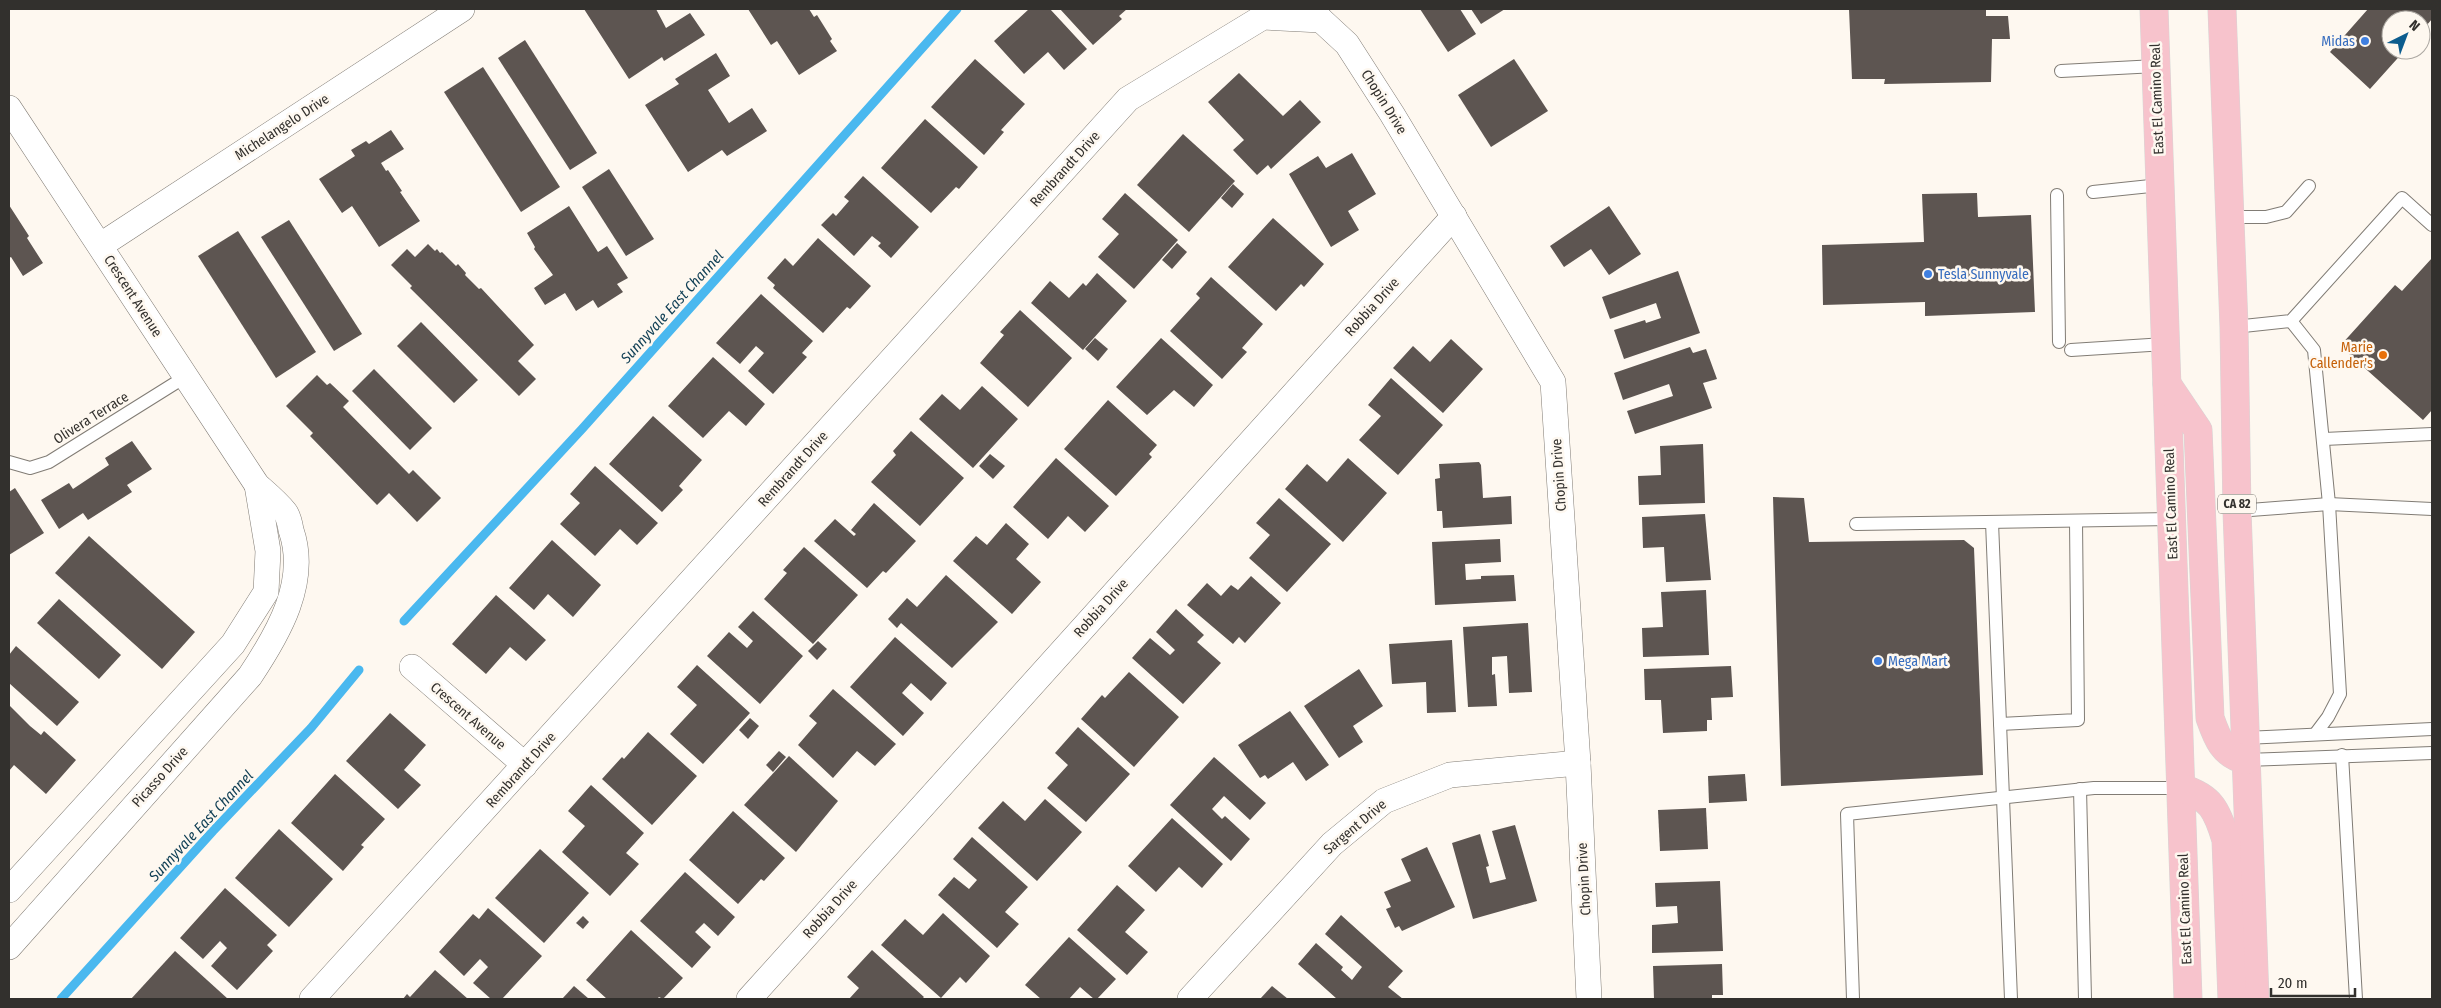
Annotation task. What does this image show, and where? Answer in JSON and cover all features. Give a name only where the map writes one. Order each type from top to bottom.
[{"type":"main road","name":"East El Camino Real","points":[[2154,9],[2188,999]]},
{"type":"main road","name":"CA 82","points":[[2222,9],[2234,327],[2237,511],[2255,999]]},
{"type":"main road","points":[[2167,384],[2198,430],[2210,718],[2216,736],[2225,750],[2235,758],[2245,749]]},
{"type":"main road","points":[[2181,788],[2199,794],[2211,804],[2221,822],[2226,840],[2232,999]]},
{"type":"street","name":"Michelangelo Drive","points":[[101,245],[462,9]]},
{"type":"street","name":"Chopin Drive","points":[[1324,14],[1392,114],[1553,382],[1578,763],[1589,999]]},
{"type":"street","name":"Rembrandt Drive","points":[[312,999],[1128,99],[1263,17],[1324,14]]},
{"type":"street","name":"Crescent Avenue","points":[[9,108],[101,245],[185,377],[257,485],[286,513],[296,544],[296,576],[292,596]]},
{"type":"street","name":"Robbia Drive","points":[[749,999],[1454,216]]},
{"type":"street","name":"Crescent Avenue","points":[[9,890],[233,644],[266,592],[268,551],[257,485]]},
{"type":"street","name":"Picasso Drive","points":[[9,947],[250,676],[274,641],[292,596]]},
{"type":"street","name":"Crescent Avenue","points":[[412,667],[525,765]]},
{"type":"street","name":"Sargent Drive","points":[[1190,999],[1332,844],[1384,801],[1450,775],[1578,763]]},
{"type":"lane","points":[[2061,71],[2156,66]]},
{"type":"lane","points":[[2093,192],[2160,185]]},
{"type":"lane","points":[[2230,217],[2266,217],[2286,212],[2309,186]]},
{"type":"lane","points":[[2057,195],[2059,342]]},
{"type":"lane","points":[[2234,327],[2291,321],[2402,198],[2432,225]]},
{"type":"lane","points":[[2415,209],[2432,211]]},
{"type":"lane","points":[[2291,321],[2314,350],[2329,504],[2340,694],[2328,717],[2316,733]]},
{"type":"lane","points":[[2071,350],[2166,344]]},
{"type":"lane","name":"Olivera Terrace","points":[[9,462],[30,468],[49,462],[185,377]]},
{"type":"lane","points":[[2324,439],[2432,434]]},
{"type":"lane","points":[[2237,511],[2329,504],[2432,509]]},
{"type":"lane","points":[[1856,524],[2171,519]]},
{"type":"lane","points":[[2000,724],[2078,720],[2076,521]]},
{"type":"lane","points":[[1992,522],[2011,999]]},
{"type":"lane","points":[[2245,749],[2316,733],[2432,729]]},
{"type":"lane","points":[[2245,749],[2342,755],[2432,753]]},
{"type":"lane","points":[[2342,755],[2356,999]]},
{"type":"lane","points":[[1853,999],[1847,814],[2080,789],[2181,788]]},
{"type":"lane","points":[[2080,789],[2085,999]]},
{"type":"building","points":[[584,9],[656,9],[666,28],[690,13],[705,35],[664,61],[662,57],[629,79]]},
{"type":"building","points":[[748,9],[809,9],[814,17],[817,15],[837,51],[799,75],[777,41],[771,45]]},
{"type":"building","points":[[1029,9],[1050,9],[1087,49],[1064,70],[1048,52],[1024,74],[994,41]]},
{"type":"building","points":[[1060,9],[1127,9],[1119,16],[1122,19],[1093,45]]},
{"type":"building","points":[[1420,9],[1460,9],[1476,34],[1448,52]]},
{"type":"building","points":[[1471,9],[1505,9],[1481,24]]},
{"type":"building","points":[[1849,9],[1986,9],[1986,16],[2008,16],[2010,39],[1992,39],[1991,82],[1884,84],[1885,79],[1852,79]]},
{"type":"building","name":"Midas","points":[[2368,9],[2432,9],[2431,20],[2431,10],[2381,10],[2381,60],[2396,60],[2370,89],[2330,52]]},
{"type":"building","points":[[525,40],[597,153],[570,170],[498,58]]},
{"type":"building","points":[[716,53],[730,76],[708,90],[729,123],[752,108],[767,131],[727,156],[722,150],[688,172],[645,105],[679,84],[675,79]]},
{"type":"building","points":[[975,59],[1025,104],[1001,130],[1004,132],[984,155],[931,107]]},
{"type":"building","points":[[1514,59],[1548,111],[1491,147],[1458,95]]},
{"type":"building","points":[[483,67],[560,187],[521,212],[444,92]]},
{"type":"building","points":[[1239,73],[1283,116],[1300,100],[1321,122],[1271,169],[1268,165],[1257,175],[1233,150],[1244,140],[1208,102]]},
{"type":"building","points":[[925,119],[978,167],[959,189],[956,187],[931,213],[881,168]]},
{"type":"building","points":[[391,130],[404,149],[381,163],[386,171],[388,170],[402,191],[400,192],[420,221],[379,247],[352,206],[342,213],[319,179],[355,156],[351,150],[366,141],[369,144]]},
{"type":"building","points":[[1183,134],[1235,181],[1189,232],[1137,185]]},
{"type":"building","points":[[1352,153],[1376,194],[1348,211],[1359,230],[1331,247],[1289,174],[1318,156],[1326,168]]},
{"type":"building","points":[[609,169],[654,239],[626,256],[582,187]]},
{"type":"building","points":[[863,176],[919,227],[891,258],[878,246],[881,243],[872,236],[854,256],[821,225],[833,213],[836,216],[849,201],[844,197]]},
{"type":"building","points":[[1233,184],[1244,194],[1232,208],[1221,198]]},
{"type":"building","points":[[1125,193],[1178,240],[1134,289],[1098,257],[1119,234],[1102,219]]},
{"type":"building","name":"Tesla Sunnyvale","points":[[1977,193],[1978,217],[2031,215],[2035,312],[1925,316],[1925,302],[1823,305],[1822,245],[1924,242],[1922,194]]},
{"type":"building","points":[[9,205],[29,236],[27,238],[43,263],[23,276],[11,257],[9,258]]},
{"type":"building","points":[[569,206],[598,252],[607,246],[628,278],[617,284],[623,292],[598,308],[593,300],[576,311],[565,293],[545,305],[534,288],[553,275],[534,249],[535,247],[527,233]]},
{"type":"building","points":[[1609,206],[1641,254],[1609,275],[1591,249],[1564,267],[1550,246]]},
{"type":"building","points":[[1273,218],[1324,264],[1304,287],[1301,284],[1276,311],[1228,267]]},
{"type":"building","points":[[289,220],[362,334],[334,351],[261,237]]},
{"type":"building","points":[[238,231],[316,352],[276,378],[198,256]]},
{"type":"building","points":[[818,238],[871,286],[850,309],[847,307],[823,333],[773,288],[775,285],[767,278],[785,258],[793,266]]},
{"type":"building","points":[[1177,243],[1187,252],[1172,269],[1162,260]]},
{"type":"building","points":[[428,244],[435,251],[437,249],[440,253],[442,252],[456,266],[458,264],[466,273],[465,275],[479,289],[481,288],[534,345],[518,361],[536,379],[519,396],[410,288],[412,286],[391,265],[407,249],[415,257]]},
{"type":"building","points":[[2432,258],[2432,410],[2423,420],[2340,346],[2395,285],[2402,291]]},
{"type":"building","points":[[1678,271],[1700,333],[1624,359],[1614,330],[1645,320],[1646,323],[1661,318],[1656,303],[1610,319],[1602,297]]},
{"type":"building","points":[[1097,273],[1127,301],[1083,350],[1031,303],[1050,281],[1069,298],[1083,283],[1086,286]]},
{"type":"building","points":[[1211,277],[1263,324],[1242,348],[1247,352],[1222,379],[1170,331],[1200,298],[1196,294]]},
{"type":"building","points":[[761,294],[813,341],[802,353],[807,357],[773,394],[748,371],[764,353],[756,346],[740,364],[716,343]]},
{"type":"building","points":[[1020,310],[1072,358],[1028,407],[980,363],[1004,335],[1000,332]]},
{"type":"building","points":[[421,322],[478,380],[454,403],[397,346]]},
{"type":"building","points":[[1095,338],[1108,349],[1098,361],[1085,349]]},
{"type":"building","points":[[1161,338],[1213,385],[1194,407],[1174,390],[1147,415],[1116,387]]},
{"type":"building","points":[[1451,339],[1483,369],[1443,413],[1393,368],[1413,346],[1430,362]]},
{"type":"building","points":[[1690,347],[1693,353],[1706,349],[1717,379],[1703,383],[1712,408],[1635,434],[1627,411],[1673,396],[1669,384],[1623,400],[1614,373]]},
{"type":"building","points":[[713,357],[765,404],[746,426],[729,411],[703,438],[668,406]]},
{"type":"building","points":[[374,369],[432,428],[410,450],[352,391]]},
{"type":"building","points":[[317,375],[327,385],[330,383],[349,401],[343,407],[409,474],[413,470],[441,498],[417,522],[389,493],[377,505],[310,436],[313,433],[286,406]]},
{"type":"building","points":[[1391,378],[1443,425],[1398,475],[1359,440],[1381,416],[1368,405]]},
{"type":"building","points":[[982,386],[1018,419],[973,468],[919,419],[942,394],[960,410]]},
{"type":"building","points":[[1108,400],[1157,445],[1149,454],[1152,457],[1116,496],[1064,449]]},
{"type":"building","points":[[653,416],[702,460],[679,486],[683,490],[662,512],[609,464]]},
{"type":"building","points":[[911,431],[964,478],[920,526],[871,482],[896,455],[893,451]]},
{"type":"building","points":[[132,441],[152,469],[127,485],[132,492],[88,520],[83,513],[59,529],[41,500],[69,483],[73,489],[109,465],[105,458]]},
{"type":"building","points":[[1703,444],[1705,503],[1639,505],[1638,476],[1661,475],[1660,446]]},
{"type":"building","points":[[990,454],[1005,466],[993,479],[979,466]]},
{"type":"building","points":[[1056,458],[1109,506],[1085,532],[1068,516],[1048,539],[1013,507]]},
{"type":"building","points":[[1348,458],[1387,493],[1343,542],[1285,489],[1307,464],[1327,482]]},
{"type":"building","points":[[1479,462],[1481,465],[1483,498],[1511,496],[1512,524],[1443,528],[1442,511],[1437,511],[1435,479],[1440,478],[1439,464]]},
{"type":"building","points":[[595,466],[658,523],[637,545],[620,529],[595,556],[560,524],[580,503],[570,494]]},
{"type":"building","points":[[15,488],[44,533],[9,555],[9,492]]},
{"type":"building","name":"Mega Mart","points":[[1773,497],[1804,498],[1809,542],[1964,540],[1974,548],[1983,775],[1781,786]]},
{"type":"building","points":[[1279,498],[1331,544],[1287,592],[1249,558],[1270,535],[1256,523]]},
{"type":"building","points":[[874,503],[916,541],[886,573],[883,571],[867,588],[814,541],[835,519],[854,536],[856,534],[851,530]]},
{"type":"building","points":[[1705,514],[1711,580],[1666,582],[1664,547],[1643,548],[1642,517]]},
{"type":"building","points":[[1006,523],[1029,544],[1016,559],[1041,582],[1012,614],[953,561],[976,536],[987,545]]},
{"type":"building","points":[[89,536],[195,632],[162,669],[55,573]]},
{"type":"building","points":[[1500,539],[1501,562],[1465,564],[1466,580],[1481,579],[1481,576],[1514,575],[1516,601],[1435,605],[1432,542]]},
{"type":"building","points":[[552,540],[601,585],[573,617],[548,594],[534,610],[509,588]]},
{"type":"building","points":[[804,547],[858,595],[813,644],[764,599],[787,573],[783,570]]},
{"type":"building","points":[[946,575],[998,622],[952,668],[901,623],[897,628],[888,619],[907,598],[917,607]]},
{"type":"building","points":[[1251,576],[1281,603],[1245,643],[1239,637],[1233,644],[1187,605],[1207,583],[1221,596],[1231,585],[1238,590]]},
{"type":"building","points":[[1706,590],[1709,655],[1643,657],[1642,628],[1663,627],[1661,592]]},
{"type":"building","points":[[496,595],[546,640],[526,661],[510,647],[486,674],[452,644]]},
{"type":"building","points":[[59,599],[121,655],[99,679],[37,623]]},
{"type":"building","points":[[1176,609],[1204,635],[1197,642],[1221,663],[1183,704],[1132,658],[1150,638],[1170,655],[1175,650],[1156,632]]},
{"type":"building","points":[[753,611],[803,656],[760,704],[707,656],[729,632],[747,648],[753,641],[738,627]]},
{"type":"building","points":[[1528,623],[1532,692],[1509,693],[1507,656],[1492,657],[1492,675],[1495,674],[1497,706],[1468,707],[1463,627]]},
{"type":"building","points":[[895,637],[947,683],[931,701],[911,683],[902,693],[924,713],[903,736],[850,687]]},
{"type":"building","points":[[1452,640],[1456,712],[1427,713],[1426,682],[1392,684],[1389,644]]},
{"type":"building","points":[[818,641],[827,649],[817,660],[808,651]]},
{"type":"building","points":[[16,646],[79,702],[57,726],[9,683],[9,655]]},
{"type":"building","points":[[697,665],[750,713],[703,764],[670,734],[697,705],[677,687]]},
{"type":"building","points":[[1731,666],[1733,697],[1711,698],[1712,720],[1707,720],[1707,731],[1663,733],[1661,700],[1645,700],[1644,669]]},
{"type":"building","points":[[1359,669],[1383,706],[1353,726],[1363,742],[1339,758],[1304,706]]},
{"type":"building","points":[[1129,672],[1179,717],[1134,767],[1081,719],[1102,695],[1105,698]]},
{"type":"building","points":[[833,689],[896,744],[875,766],[857,751],[833,778],[798,745],[817,723],[809,716]]},
{"type":"building","points":[[9,705],[30,726],[41,735],[44,731],[76,760],[46,794],[14,765],[9,771]]},
{"type":"building","points":[[1290,711],[1329,765],[1306,781],[1293,762],[1268,779],[1265,775],[1260,778],[1238,745]]},
{"type":"building","points":[[390,713],[426,745],[404,770],[421,785],[398,809],[346,761]]},
{"type":"building","points":[[750,718],[759,726],[748,739],[739,730]]},
{"type":"building","points":[[1078,727],[1130,774],[1086,822],[1047,788],[1068,765],[1055,753]]},
{"type":"building","points":[[648,732],[697,776],[652,825],[602,779],[622,757],[624,759]]},
{"type":"building","points":[[779,751],[786,757],[773,772],[766,765]]},
{"type":"building","points":[[789,756],[838,801],[796,852],[744,805]]},
{"type":"building","points":[[1214,757],[1266,803],[1250,820],[1224,796],[1212,809],[1222,819],[1225,816],[1250,839],[1231,861],[1170,805]]},
{"type":"building","points":[[335,774],[385,819],[361,845],[364,847],[343,871],[291,823]]},
{"type":"building","points":[[1745,774],[1747,801],[1709,803],[1708,776]]},
{"type":"building","points":[[591,785],[644,833],[626,853],[639,864],[610,896],[562,852],[585,826],[568,811]]},
{"type":"building","points":[[1045,799],[1082,832],[1037,881],[978,828],[1003,801],[1025,821]]},
{"type":"building","points":[[1706,808],[1708,849],[1660,851],[1658,810]]},
{"type":"building","points":[[733,811],[785,858],[764,881],[761,879],[738,904],[689,860]]},
{"type":"building","points":[[1172,818],[1223,864],[1202,888],[1179,867],[1156,892],[1128,866]]},
{"type":"building","points":[[1515,825],[1537,901],[1473,919],[1452,843],[1480,834],[1489,866],[1486,867],[1490,883],[1506,879],[1492,831]]},
{"type":"building","points":[[279,829],[333,879],[289,927],[235,878]]},
{"type":"building","points":[[972,837],[1028,887],[1005,912],[1019,924],[997,948],[938,895],[954,877],[969,889],[977,880],[953,859]]},
{"type":"building","points":[[1427,847],[1455,907],[1402,931],[1399,926],[1395,928],[1386,909],[1391,907],[1384,892],[1411,881],[1401,859]]},
{"type":"building","points":[[540,849],[589,893],[544,943],[495,898]]},
{"type":"building","points":[[685,872],[735,917],[718,936],[704,923],[695,932],[711,947],[692,968],[640,921]]},
{"type":"building","points":[[1720,881],[1723,951],[1652,953],[1652,925],[1678,923],[1677,906],[1656,907],[1655,883]]},
{"type":"building","points":[[1117,885],[1145,910],[1125,932],[1148,952],[1127,975],[1077,930]]},
{"type":"building","points":[[225,888],[277,935],[267,945],[273,951],[237,990],[211,966],[227,948],[220,941],[203,959],[180,938]]},
{"type":"building","points":[[488,908],[542,956],[502,999],[491,999],[473,983],[488,967],[480,959],[464,976],[439,952],[473,914],[479,919]]},
{"type":"building","points":[[943,913],[990,956],[966,983],[960,977],[941,998],[881,945],[905,919],[923,935]]},
{"type":"building","points":[[1341,915],[1403,971],[1388,987],[1403,999],[1337,999],[1298,964],[1316,943],[1343,967],[1341,970],[1352,980],[1362,967],[1325,934]]},
{"type":"building","points":[[583,916],[589,922],[583,929],[576,923]]},
{"type":"building","points":[[631,930],[683,978],[663,999],[659,997],[657,999],[607,999],[586,980]]},
{"type":"building","points":[[1069,937],[1116,979],[1097,999],[1094,999],[1080,987],[1069,999],[1041,999],[1025,985]]},
{"type":"building","points":[[872,950],[924,997],[922,999],[849,999],[859,988],[847,977]]},
{"type":"building","points":[[175,951],[228,999],[131,999]]},
{"type":"building","points":[[1722,964],[1723,995],[1712,995],[1712,999],[1654,999],[1653,966]]},
{"type":"building","points":[[435,970],[468,999],[403,999],[407,994],[410,997]]},
{"type":"building","points":[[574,986],[589,999],[562,999]]},
{"type":"building","points":[[1272,986],[1288,999],[1260,999]]},
{"type":"waterway","name":"Sunnyvale East Channel","points":[[404,621],[582,429],[957,9]]},
{"type":"waterway","name":"Sunnyvale East Channel","points":[[61,999],[213,831],[311,728],[359,670]]},
{"type":"place","name":"Midas","points":[[2365,41]]},
{"type":"place","name":"Tesla Sunnyvale","points":[[1928,274]]},
{"type":"place","name":"Marie Callender's","points":[[2383,355]]},
{"type":"place","name":"Mega Mart","points":[[1878,661]]}]
